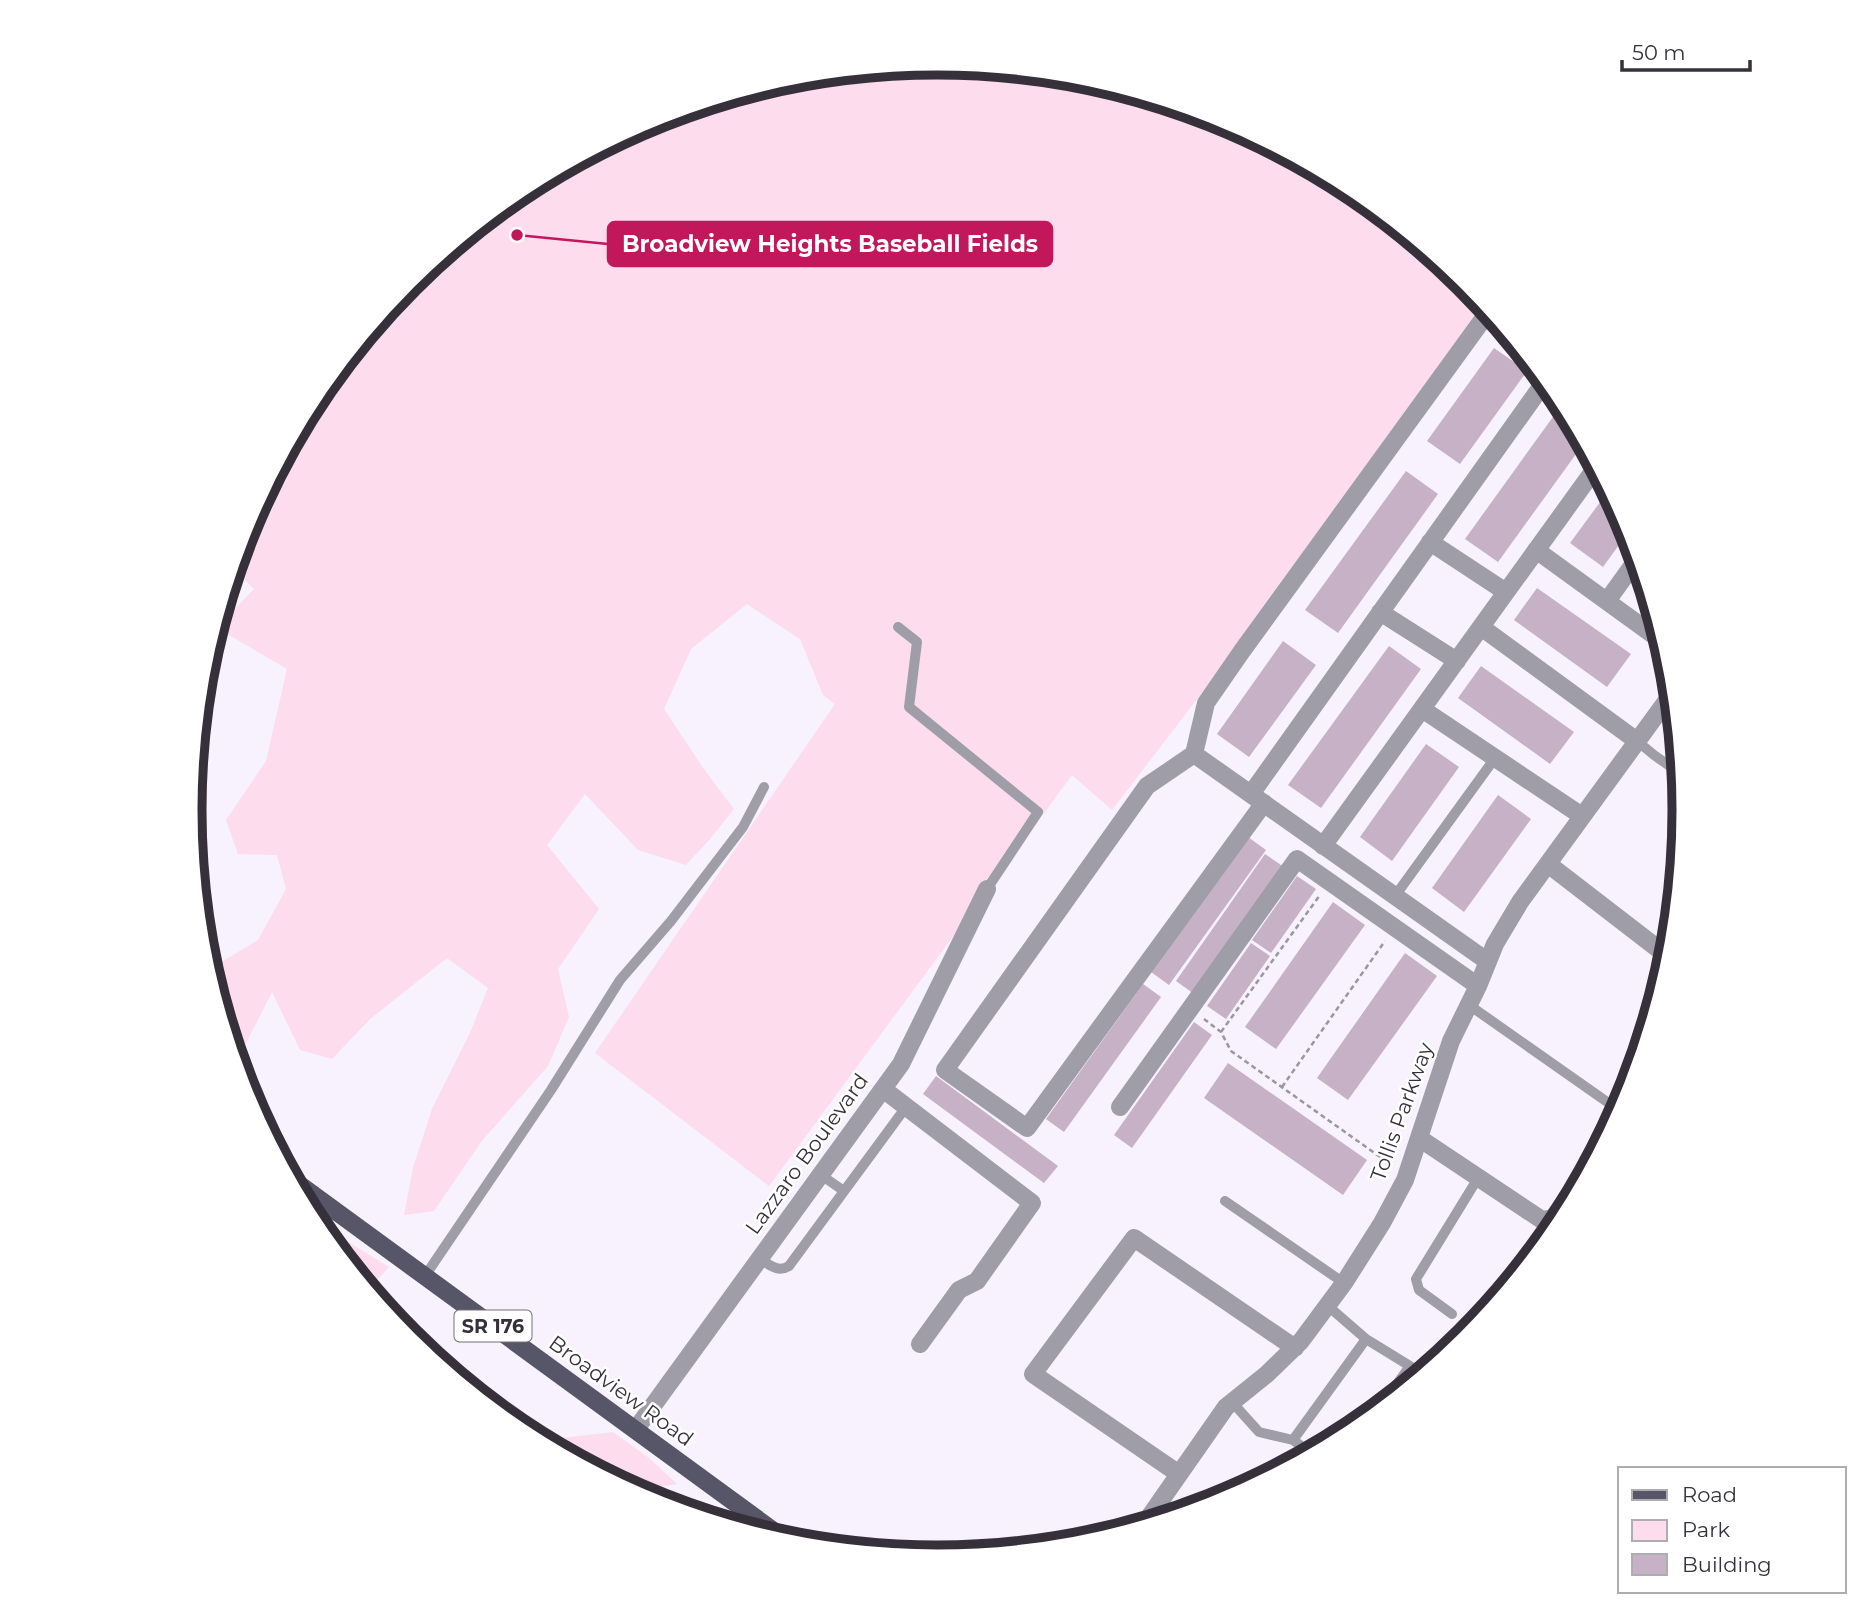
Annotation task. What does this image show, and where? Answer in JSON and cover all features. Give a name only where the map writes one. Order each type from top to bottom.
[{"type":"main road","name":"Broadview Road","points":[[308,1191],[766,1526]]},
{"type":"street","points":[[1483,319],[1206,704],[1194,754],[1147,786],[945,1070],[1027,1128],[1258,799],[1380,612],[1539,390]]},
{"type":"street","points":[[1323,846],[1591,475]]},
{"type":"street","points":[[1430,542],[1506,592]]},
{"type":"street","points":[[1536,550],[1650,632]]},
{"type":"street","points":[[1607,601],[1631,568]]},
{"type":"street","points":[[1380,612],[1457,661]]},
{"type":"street","points":[[1481,627],[1637,741]]},
{"type":"street","name":"Tollis Parkway","points":[[1151,1514],[1226,1408],[1301,1342],[1344,1283],[1382,1223],[1405,1180],[1451,1041],[1495,944],[1520,902],[1664,704]]},
{"type":"street","points":[[1422,709],[1582,816]]},
{"type":"street","points":[[1660,709],[1666,713]]},
{"type":"street","points":[[1194,754],[1487,961]]},
{"type":"street","points":[[1120,1107],[1297,859],[1478,986]]},
{"type":"street","points":[[1548,864],[1659,949]]},
{"type":"street","name":"Lazzaro Boulevard","points":[[636,1429],[901,1064],[987,889]]},
{"type":"street","points":[[883,1089],[1032,1203],[978,1281],[960,1290],[920,1344]]},
{"type":"street","points":[[1419,1138],[1542,1220],[1548,1219]]},
{"type":"street","points":[[1179,1474],[1033,1374],[1134,1238],[1295,1348]]},
{"type":"lane","points":[[898,627],[917,642],[909,707],[1038,812],[987,889]]},
{"type":"lane","points":[[1637,741],[1671,767]]},
{"type":"lane","points":[[1395,896],[1495,758]]},
{"type":"lane","points":[[425,1276],[551,1090],[620,980],[671,921],[743,827],[764,787]]},
{"type":"lane","points":[[1469,1005],[1610,1104]]},
{"type":"lane","points":[[760,1259],[777,1269],[789,1266],[906,1107]]},
{"type":"lane","points":[[821,1175],[844,1191]]},
{"type":"lane","points":[[1452,1314],[1419,1290],[1416,1279],[1478,1178]]},
{"type":"lane","points":[[1225,1200],[1344,1283]]},
{"type":"lane","points":[[1328,1306],[1366,1339],[1415,1369]]},
{"type":"lane","points":[[1293,1440],[1366,1339]]},
{"type":"lane","points":[[1397,1384],[1410,1366]]},
{"type":"lane","points":[[1232,1402],[1259,1432],[1293,1440],[1304,1448]]},
{"type":"path","points":[[1221,1032],[1329,882]]},
{"type":"path","points":[[1282,1087],[1394,928]]},
{"type":"path","points":[[1190,1009],[1221,1032],[1231,1051],[1390,1164]]},
{"type":"green space","points":[[889,77],[985,77],[1080,89],[1173,114],[1262,151],[1345,199],[1385,227],[1422,258],[1479,314],[1250,630],[1112,810],[1072,775],[769,1186],[595,1053],[835,704],[823,695],[800,639],[747,604],[691,649],[664,709],[734,809],[686,865],[638,850],[585,794],[547,845],[599,909],[558,969],[569,1017],[548,1066],[481,1142],[434,1211],[404,1215],[413,1168],[432,1109],[470,1033],[488,988],[447,958],[370,1019],[332,1059],[300,1050],[272,992],[242,1050],[218,964],[258,940],[286,889],[277,855],[238,854],[226,820],[266,761],[287,669],[224,632],[228,616],[254,589],[241,574],[258,529],[300,443],[354,363],[384,326],[452,258],[489,227],[529,199],[612,151],[701,114],[794,89]]},
{"type":"green space","points":[[338,1235],[340,1237],[389,1267],[374,1283]]},
{"type":"green space","points":[[613,1432],[649,1458],[677,1484],[652,1488],[612,1470],[554,1437]]},
{"type":"building","points":[[1494,348],[1526,372],[1460,464],[1427,441]]},
{"type":"building","points":[[1555,414],[1578,451],[1498,562],[1465,539]]},
{"type":"building","points":[[1406,471],[1438,494],[1338,633],[1305,610]]},
{"type":"building","points":[[1602,499],[1621,542],[1603,567],[1570,543]]},
{"type":"building","points":[[1537,588],[1631,654],[1607,687],[1514,620]]},
{"type":"building","points":[[1283,641],[1316,665],[1249,757],[1217,734]]},
{"type":"building","points":[[1389,646],[1421,669],[1321,808],[1288,785]]},
{"type":"building","points":[[1481,666],[1574,732],[1550,764],[1458,698]]},
{"type":"building","points":[[1426,744],[1459,767],[1392,861],[1360,837]]},
{"type":"building","points":[[1498,795],[1531,819],[1464,912],[1432,888]]},
{"type":"building","points":[[1248,837],[1266,850],[1169,985],[1151,972]]},
{"type":"building","points":[[1265,854],[1284,867],[1194,994],[1176,981]]},
{"type":"building","points":[[1297,876],[1316,889],[1271,953],[1252,940]]},
{"type":"building","points":[[1333,902],[1365,925],[1276,1049],[1245,1027]]},
{"type":"building","points":[[1251,943],[1270,956],[1226,1019],[1207,1006]]},
{"type":"building","points":[[1405,953],[1437,976],[1348,1100],[1317,1078]]},
{"type":"building","points":[[1143,984],[1161,997],[1064,1132],[1046,1119]]},
{"type":"building","points":[[1194,1022],[1212,1035],[1132,1148],[1114,1135]]},
{"type":"building","points":[[1228,1063],[1367,1160],[1343,1195],[1204,1098]]},
{"type":"building","points":[[936,1076],[1058,1166],[1044,1183],[923,1094]]},
{"type":"place","name":"Broadview Heights Baseball Fields","points":[[517,235]]}]
